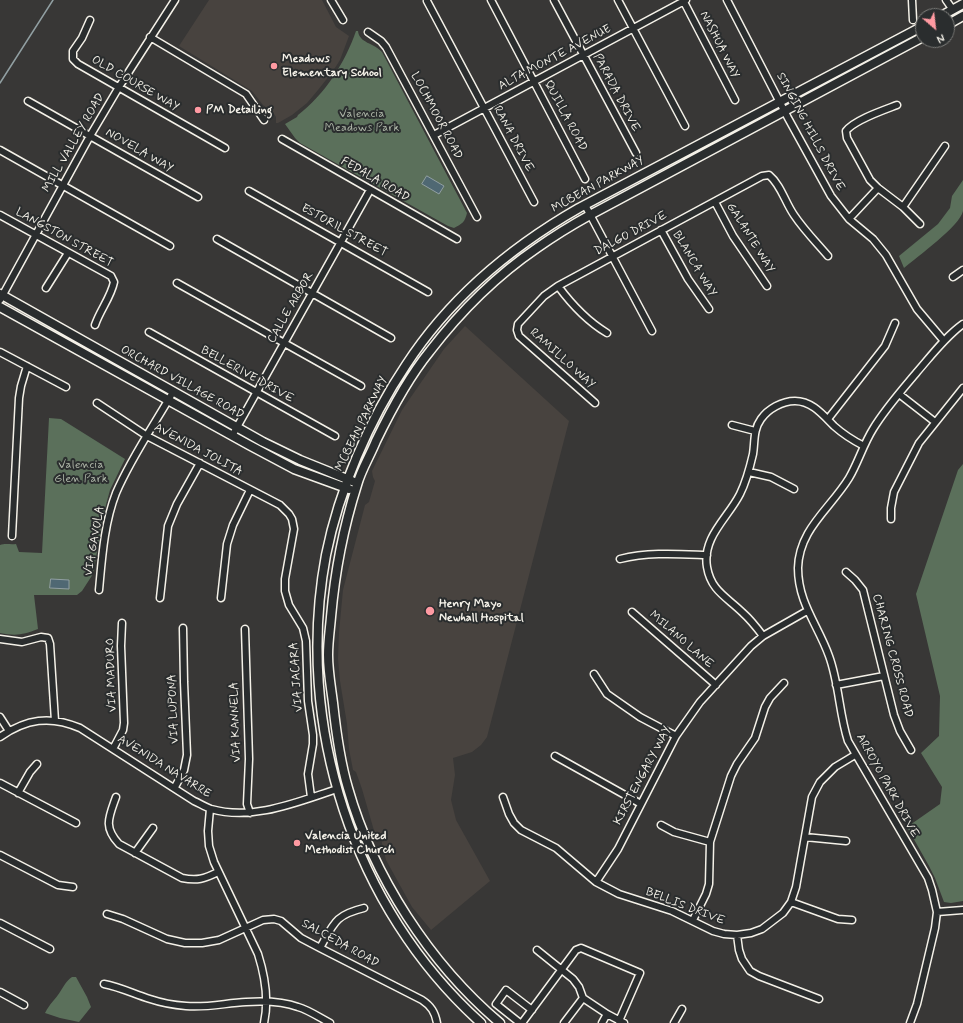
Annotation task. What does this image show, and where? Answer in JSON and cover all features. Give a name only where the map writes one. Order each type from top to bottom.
[{"type":"main road","name":"MCBEAN PARKWAY","points":[[481,1023],[448,990],[403,932],[386,904],[357,846],[337,789],[326,738],[320,695],[318,655],[320,599],[326,555],[348,479],[374,420],[389,391],[407,363],[431,332],[468,291],[499,263],[556,221],[915,30]]},
{"type":"main road","name":"MCBEAN PARKWAY","points":[[500,1023],[464,989],[449,972],[418,933],[406,915],[374,855],[360,823],[347,785],[336,728],[328,654],[334,583],[339,551],[357,483],[398,398],[430,351],[464,311],[503,274],[537,248],[590,215],[915,41]]},
{"type":"main road","name":"ORCHARD VILLAGE ROAD","points":[[1,297],[285,454],[357,483]]},
{"type":"main road","name":"ORCHARD VILLAGE ROAD","points":[[0,307],[294,469],[355,491]]},
{"type":"main road","points":[[430,351],[428,341],[431,332]]},
{"type":"street","points":[[330,0],[344,20]]},
{"type":"street","name":"QUILLA ROAD","points":[[491,0],[585,179]]},
{"type":"street","name":"PARADA DRIVE","points":[[554,0],[636,153]]},
{"type":"street","points":[[618,0],[685,126]]},
{"type":"street","name":"ALTA MONTE AVENUE","points":[[434,135],[684,0]]},
{"type":"street","name":"NASHUA WAY","points":[[684,0],[735,100]]},
{"type":"street","name":"SINGING HILLS DRIVE","points":[[727,0],[784,110],[831,196],[849,219],[873,239],[886,255],[917,309],[944,341]]},
{"type":"street","points":[[912,0],[913,20]]},
{"type":"street","name":"MILL VALLEY ROAD","points":[[1,297],[90,136],[171,1]]},
{"type":"street","name":"RANA DRIVE","points":[[427,1],[534,202]]},
{"type":"street","name":"OLD COURSE WAY","points":[[90,20],[82,38],[73,51],[73,59],[78,64],[225,148]]},
{"type":"street","name":"LOCHMOOR ROAD","points":[[368,32],[386,47],[477,217]]},
{"type":"street","points":[[150,38],[246,94],[264,120]]},
{"type":"street","name":"NOVELA WAY","points":[[28,101],[198,198]]},
{"type":"street","points":[[897,106],[883,110],[850,126],[846,131],[847,138],[870,180],[903,207],[920,224]]},
{"type":"street","name":"FEDALA ROAD","points":[[282,139],[457,239]]},
{"type":"street","points":[[903,207],[945,146]]},
{"type":"street","points":[[0,150],[170,246]]},
{"type":"street","name":"DALGO DRIVE","points":[[517,330],[518,324],[544,296],[558,286],[762,176],[769,175],[774,180],[792,213],[828,256]]},
{"type":"street","points":[[849,219],[878,188]]},
{"type":"street","name":"CALLE ARBOR","points":[[232,436],[370,190]]},
{"type":"street","name":"ESTORIL STREET","points":[[250,191],[428,292]]},
{"type":"street","name":"GALANTE WAY","points":[[715,202],[733,236],[767,286]]},
{"type":"street","points":[[585,205],[652,331]]},
{"type":"street","name":"LANGSTON STREET","points":[[1,217],[111,276],[114,282],[113,289],[99,313],[95,325]]},
{"type":"street","name":"BLANCA WAY","points":[[662,230],[688,279],[709,309]]},
{"type":"street","points":[[217,239],[391,338]]},
{"type":"street","points":[[46,288],[68,253]]},
{"type":"street","points":[[953,277],[963,270]]},
{"type":"street","points":[[177,283],[361,386]]},
{"type":"street","points":[[558,286],[577,310],[595,326],[607,333]]},
{"type":"street","points":[[828,419],[884,346],[894,323]]},
{"type":"street","name":"ARROYO PARK DRIVE","points":[[910,1023],[917,1004],[938,912],[928,878],[848,741],[843,725],[829,656],[807,611],[799,581],[798,566],[802,546],[808,531],[849,478],[873,429],[944,341],[963,324]]},
{"type":"street","name":"RAMILLO WAY","points":[[517,330],[519,336],[595,403]]},
{"type":"street","name":"BELLERIVE DRIVE","points":[[149,332],[335,436]]},
{"type":"street","points":[[0,352],[66,387]]},
{"type":"street","points":[[12,536],[19,398],[27,366]]},
{"type":"street","points":[[891,519],[890,508],[894,492],[919,443],[963,388]]},
{"type":"street","name":"VIA GAVOLA","points":[[99,590],[108,520],[114,501],[130,464],[173,392]]},
{"type":"street","points":[[900,394],[935,422]]},
{"type":"street","points":[[763,636],[745,615],[722,595],[712,583],[707,565],[707,555],[712,537],[740,494],[749,472],[753,453],[755,431],[760,420],[768,412],[781,404],[795,401],[808,404],[819,410],[846,436],[864,446]]},
{"type":"street","name":"AVENIDA JOLITA","points":[[96,403],[147,436],[280,505],[290,514]]},
{"type":"street","points":[[732,425],[755,431]]},
{"type":"street","points":[[160,598],[168,526],[177,504],[200,463]]},
{"type":"street","points":[[749,472],[771,477],[794,489]]},
{"type":"street","points":[[221,598],[227,544],[233,525],[250,490]]},
{"type":"street","name":"VIA JACARA","points":[[290,514],[294,529],[285,579],[285,591],[289,605],[303,628],[306,641],[308,701],[313,734],[313,744],[308,774],[311,797]]},
{"type":"street","points":[[620,560],[637,555],[707,555]]},
{"type":"street","name":"CHARING CROSS ROAD","points":[[846,572],[856,580],[863,590],[894,715],[900,731],[911,750]]},
{"type":"street","name":"KIRSTENGARY WAY","points":[[596,882],[618,849],[676,736],[692,713],[751,646],[763,636],[807,611]]},
{"type":"street","name":"MILANO LANE","points":[[632,612],[716,685]]},
{"type":"street","name":"VIA MADURO","points":[[113,748],[123,730],[124,723],[121,646],[122,623]]},
{"type":"street","name":"VIA LUPONA","points":[[174,787],[184,770],[187,754],[184,682],[184,628]]},
{"type":"street","name":"VIA KANNELA","points":[[245,629],[249,759],[247,804],[250,813]]},
{"type":"street","points":[[0,639],[22,642],[40,637],[48,638],[50,644],[55,721]]},
{"type":"street","points":[[594,674],[607,694],[640,717],[676,736]]},
{"type":"street","points":[[836,685],[884,676]]},
{"type":"street","points":[[693,920],[706,894],[709,884],[710,842],[730,776],[756,738],[764,707],[784,682]]},
{"type":"street","points":[[0,717],[9,731]]},
{"type":"street","name":"AVENIDA NAVARRE","points":[[0,737],[21,725],[38,721],[67,722],[113,748],[194,801],[210,808],[232,813],[250,813],[271,809],[337,789]]},
{"type":"street","name":"BELLIS DRIVE","points":[[503,797],[509,814],[514,823],[521,830],[556,848],[596,882],[619,894],[672,911],[693,920],[712,931],[737,935],[751,933],[762,929],[783,913],[791,902],[796,887],[812,797],[820,782],[835,767],[856,755]]},
{"type":"street","points":[[555,756],[641,804]]},
{"type":"street","points":[[18,792],[30,772],[37,764]]},
{"type":"street","points":[[0,783],[76,822]]},
{"type":"street","points":[[116,797],[109,817],[108,828],[111,836],[119,844],[182,878],[193,880],[204,879],[218,872]]},
{"type":"street","points":[[210,808],[208,831],[209,846],[218,872],[258,954],[263,970],[266,1002],[264,1023]]},
{"type":"street","points":[[661,825],[674,832],[710,842]]},
{"type":"street","points":[[135,853],[153,828]]},
{"type":"street","points":[[805,837],[846,841]]},
{"type":"street","points":[[0,855],[58,885],[73,887]]},
{"type":"street","points":[[791,902],[838,919],[852,920]]},
{"type":"street","points":[[320,948],[338,918],[349,912],[364,908]]},
{"type":"street","points":[[938,912],[963,910]]},
{"type":"street","name":"SALCEDA ROAD","points":[[107,914],[167,939],[185,944],[219,940],[263,920],[274,919],[281,921],[301,938],[422,1000],[430,1006],[436,1015],[437,1023]]},
{"type":"street","points":[[0,923],[50,949]]},
{"type":"street","points":[[737,935],[742,959],[750,970],[759,976],[819,1000]]},
{"type":"street","points":[[532,1010],[506,990],[496,1004],[521,1023],[532,1010],[562,970],[576,950],[581,948],[640,973],[621,1022],[583,998],[579,986],[573,979],[562,970],[537,950]]},
{"type":"street","points":[[104,984],[117,986],[166,1004],[215,1006],[246,1002],[274,1002],[299,1007],[330,1023]]},
{"type":"street","points":[[0,992],[24,1005]]},
{"type":"street","points":[[564,1023],[583,998]]},
{"type":"street","points":[[674,1023],[682,1009]]},
{"type":"street","points":[[602,1023],[607,1014]]},
{"type":"shaded area","name":"Meadows Elementary School","points":[[209,0],[322,0],[336,27],[349,36],[340,60],[318,90],[307,103],[292,115],[276,123],[276,117],[274,114],[263,105],[252,91],[179,46]]},
{"type":"shaded area","name":"Henry Mayo Newhall Hospital","points":[[465,326],[569,421],[487,737],[481,745],[472,752],[453,758],[455,775],[451,800],[456,820],[490,881],[431,930],[412,907],[386,860],[381,839],[377,841],[362,789],[356,772],[353,770],[340,681],[338,659],[339,632],[343,590],[365,505],[369,502],[375,481],[372,471],[402,410],[444,349]]},
{"type":"green space","name":"Valencia Meadows Park","points":[[356,31],[358,31],[359,35],[364,41],[382,52],[467,213],[463,222],[454,228],[300,143],[285,124],[297,117],[325,88],[346,55]]},
{"type":"green space","points":[[963,180],[963,211],[960,217],[946,233],[904,268],[899,256],[938,224],[950,208],[952,196]]},
{"type":"green space","name":"Valencia Glen Park","points":[[49,418],[61,419],[125,459],[110,490],[104,512],[93,574],[82,591],[77,595],[34,595],[38,629],[28,633],[19,634],[0,633],[0,545],[16,544],[19,552],[42,553]]},
{"type":"green space","points":[[963,464],[963,901],[951,903],[944,902],[935,878],[907,827],[940,804],[942,787],[921,753],[939,736],[940,696],[916,594],[958,470]]},
{"type":"green space","points":[[72,977],[76,977],[91,1007],[79,1022],[45,1013]]},
{"type":"water","points":[[427,176],[444,186],[439,194],[422,184]]},
{"type":"water","points":[[51,579],[69,580],[69,589],[50,588]]},
{"type":"waterway","points":[[0,83],[53,0]]},
{"type":"place","name":"Meadows Elementary School","points":[[274,66]]},
{"type":"place","name":"PM Detailing","points":[[198,110]]},
{"type":"place","name":"Henry Mayo Newhall Hospital","points":[[430,611]]},
{"type":"place","name":"Valencia United Methodist Church","points":[[297,843]]}]
